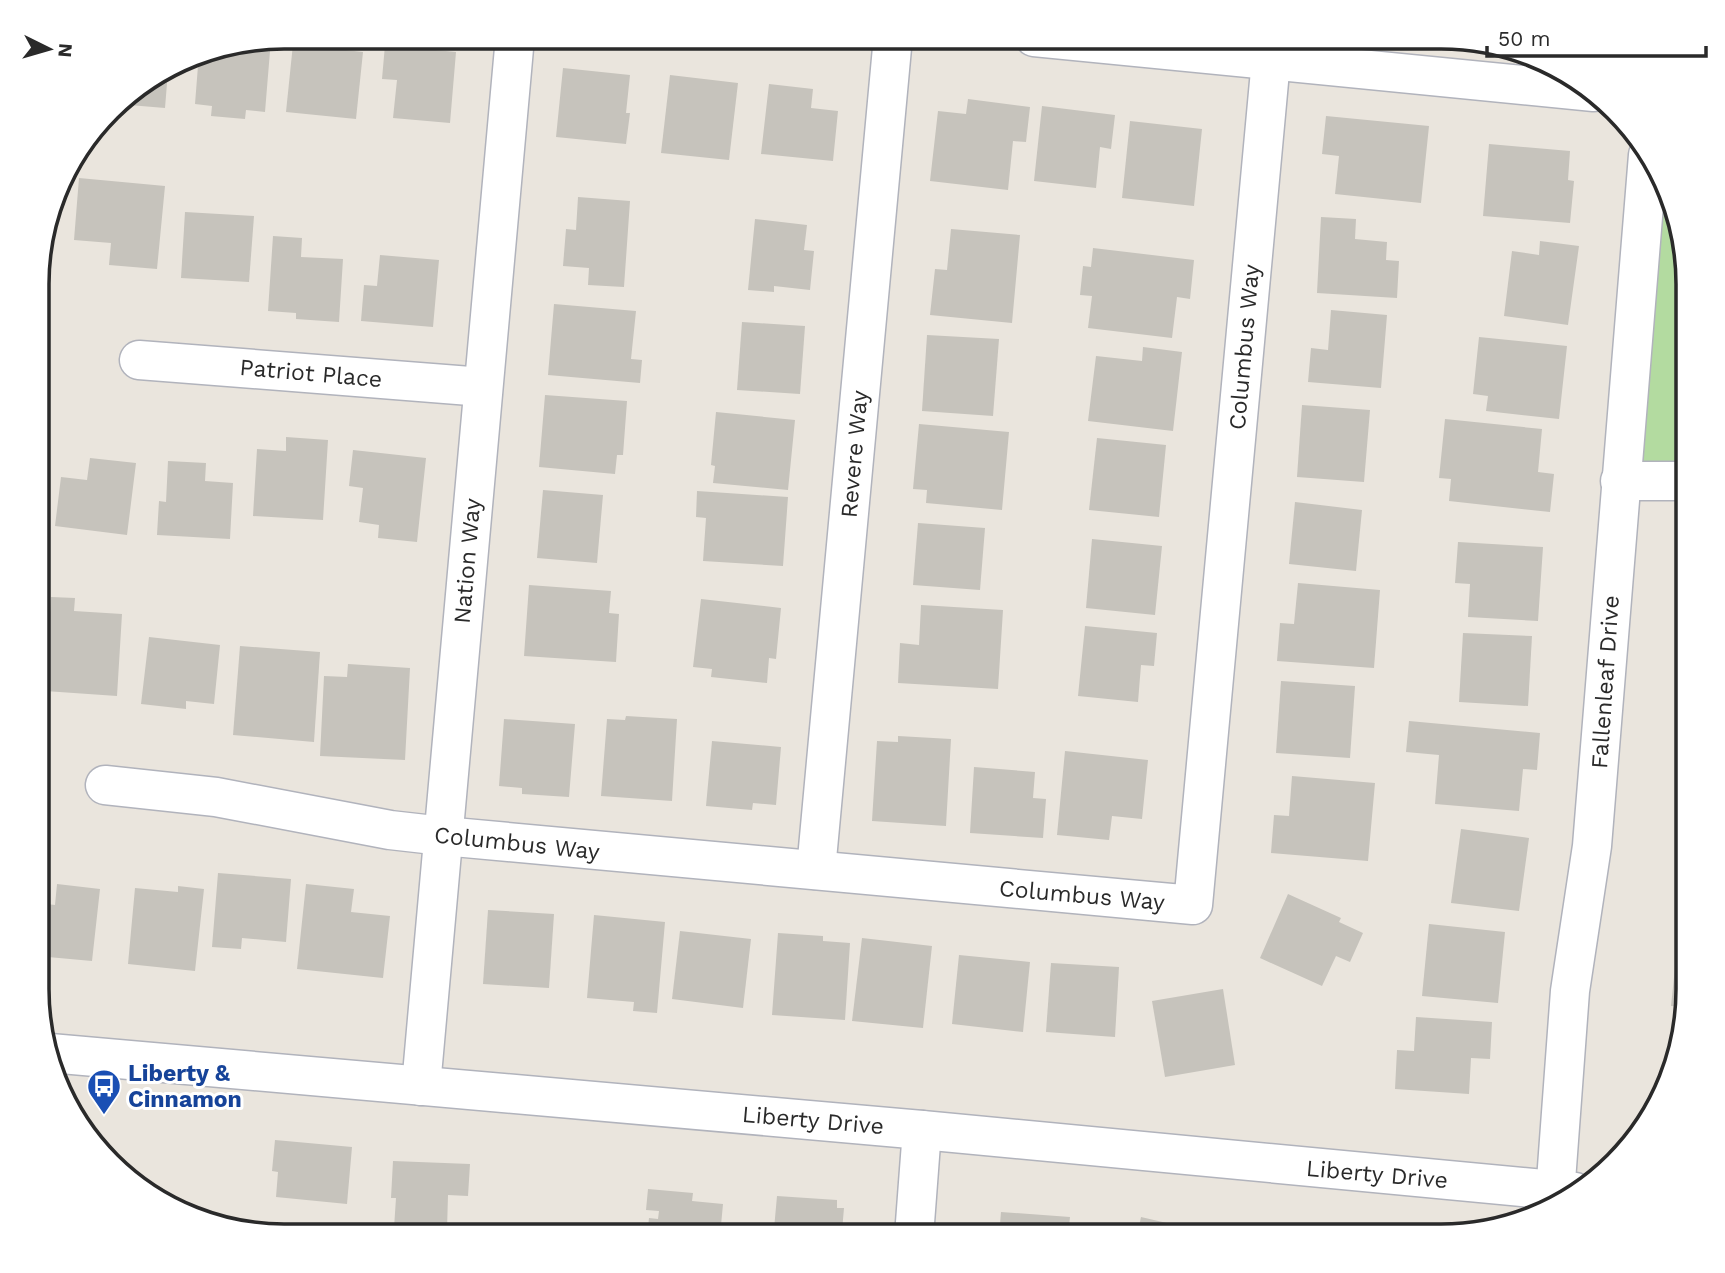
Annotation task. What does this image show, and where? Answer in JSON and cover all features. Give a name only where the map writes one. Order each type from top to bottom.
[{"type":"street","name":"Nation Way","points":[[421,1086],[514,49]]},
{"type":"street","name":"Revere Way","points":[[816,870],[891,50]]},
{"type":"street","name":"Columbus Way","points":[[105,785],[216,797],[390,830],[443,836],[1193,905],[1274,50]]},
{"type":"street","points":[[1287,50],[1572,89]]},
{"type":"street","name":"Fallenleaf Drive","points":[[1561,1190],[1570,991],[1592,846],[1647,170]]},
{"type":"street","name":"Patriot Place","points":[[139,359],[483,387]]},
{"type":"street","points":[[1620,481],[1675,481]]},
{"type":"street","name":"Liberty Drive","points":[[58,1054],[922,1130],[1552,1196]]},
{"type":"street","points":[[915,1224],[922,1130]]},
{"type":"green space","points":[[1660,199],[1668,223],[1675,269],[1675,479],[1620,481]]},
{"type":"building","points":[[292,49],[363,52],[356,119],[286,112]]},
{"type":"building","points":[[385,49],[456,52],[450,123],[393,118],[397,80],[382,79]]},
{"type":"building","points":[[270,50],[265,112],[246,110],[245,119],[211,116],[212,106],[195,104],[198,65],[223,57]]},
{"type":"building","points":[[563,68],[630,75],[626,113],[630,113],[626,144],[556,137]]},
{"type":"building","points":[[670,75],[738,83],[729,160],[661,153]]},
{"type":"building","points":[[167,79],[165,108],[131,105]]},
{"type":"building","points":[[769,84],[813,89],[811,108],[838,111],[833,161],[761,154]]},
{"type":"building","points":[[968,99],[1030,107],[1026,142],[1013,141],[1008,190],[930,181],[938,111],[966,114]]},
{"type":"building","points":[[1042,106],[1115,115],[1111,149],[1100,147],[1096,188],[1034,181]]},
{"type":"building","points":[[1326,116],[1429,126],[1421,203],[1335,194],[1339,156],[1322,154]]},
{"type":"building","points":[[1130,121],[1202,129],[1194,206],[1122,198]]},
{"type":"building","points":[[1489,144],[1570,151],[1568,180],[1574,181],[1570,223],[1483,216]]},
{"type":"building","points":[[79,178],[165,186],[157,269],[109,265],[111,243],[74,240]]},
{"type":"building","points":[[578,197],[630,201],[624,287],[588,285],[589,268],[563,266],[566,229],[576,230]]},
{"type":"building","points":[[185,212],[254,216],[249,282],[181,278]]},
{"type":"building","points":[[1321,217],[1356,219],[1355,239],[1387,242],[1386,260],[1399,261],[1397,298],[1317,293]]},
{"type":"building","points":[[755,219],[807,225],[804,250],[814,251],[810,290],[774,286],[774,292],[748,290]]},
{"type":"building","points":[[951,229],[1020,235],[1012,323],[930,315],[935,269],[947,270]]},
{"type":"building","points":[[273,236],[302,238],[301,257],[343,259],[339,322],[296,319],[296,313],[268,311]]},
{"type":"building","points":[[1540,241],[1579,246],[1568,325],[1504,316],[1512,251],[1539,255]]},
{"type":"building","points":[[1093,248],[1194,260],[1190,299],[1177,297],[1172,338],[1088,328],[1092,296],[1080,295],[1083,266],[1091,267]]},
{"type":"building","points":[[380,255],[439,260],[433,327],[361,321],[364,285],[377,286]]},
{"type":"building","points":[[554,304],[636,311],[631,359],[642,360],[640,383],[548,375]]},
{"type":"building","points":[[1331,310],[1387,315],[1381,388],[1308,382],[1311,348],[1328,350]]},
{"type":"building","points":[[742,322],[805,326],[800,394],[737,390]]},
{"type":"building","points":[[927,335],[999,339],[993,416],[922,411]]},
{"type":"building","points":[[1479,337],[1567,346],[1559,419],[1486,411],[1488,396],[1473,394]]},
{"type":"building","points":[[1143,347],[1182,352],[1173,431],[1088,421],[1096,356],[1142,361]]},
{"type":"building","points":[[545,395],[627,401],[623,455],[617,455],[615,474],[539,467]]},
{"type":"building","points":[[1302,405],[1370,410],[1364,482],[1297,477]]},
{"type":"building","points":[[716,412],[795,420],[788,490],[713,483],[715,466],[711,465]]},
{"type":"building","points":[[1445,419],[1542,429],[1538,472],[1554,474],[1550,512],[1449,501],[1451,479],[1439,478]]},
{"type":"building","points":[[919,424],[1009,432],[1002,510],[926,503],[927,490],[913,489]]},
{"type":"building","points":[[286,437],[328,440],[323,520],[253,516],[257,449],[286,451]]},
{"type":"building","points":[[1097,438],[1166,445],[1159,517],[1089,510]]},
{"type":"building","points":[[353,450],[426,458],[417,542],[378,538],[379,525],[359,522],[363,488],[349,486]]},
{"type":"building","points":[[90,458],[136,463],[127,535],[55,526],[61,477],[87,480]]},
{"type":"building","points":[[168,461],[206,463],[205,481],[233,483],[230,539],[157,535],[159,501],[166,502]]},
{"type":"building","points":[[543,490],[603,495],[597,563],[537,558]]},
{"type":"building","points":[[697,491],[788,497],[783,566],[703,561],[706,518],[696,517]]},
{"type":"building","points":[[1295,502],[1362,510],[1356,571],[1289,564]]},
{"type":"building","points":[[918,523],[985,528],[980,590],[913,585]]},
{"type":"building","points":[[1092,539],[1162,546],[1155,615],[1086,608]]},
{"type":"building","points":[[1458,542],[1543,547],[1538,621],[1468,617],[1470,584],[1455,583]]},
{"type":"building","points":[[1298,583],[1380,590],[1374,668],[1277,661],[1280,623],[1294,624]]},
{"type":"building","points":[[529,585],[611,591],[609,613],[619,614],[616,662],[524,656]]},
{"type":"building","points":[[51,597],[75,598],[74,611],[122,614],[117,696],[50,691]]},
{"type":"building","points":[[701,599],[781,608],[776,659],[769,658],[767,683],[711,677],[712,669],[693,667]]},
{"type":"building","points":[[921,605],[1003,610],[998,689],[898,683],[900,643],[919,645]]},
{"type":"building","points":[[1085,626],[1157,633],[1154,666],[1141,665],[1138,702],[1078,696]]},
{"type":"building","points":[[1463,633],[1532,636],[1528,706],[1459,702]]},
{"type":"building","points":[[149,637],[220,645],[214,704],[186,701],[186,709],[141,704]]},
{"type":"building","points":[[240,646],[320,652],[314,742],[233,735]]},
{"type":"building","points":[[348,664],[410,668],[405,760],[320,756],[324,676],[347,677]]},
{"type":"building","points":[[1281,681],[1355,686],[1350,758],[1276,753]]},
{"type":"building","points":[[626,716],[677,719],[672,801],[601,796],[607,719],[625,720]]},
{"type":"building","points":[[504,719],[575,724],[569,797],[522,794],[522,788],[499,786]]},
{"type":"building","points":[[1409,721],[1540,733],[1537,770],[1523,769],[1519,811],[1435,804],[1439,755],[1406,752]]},
{"type":"building","points":[[898,736],[951,739],[946,826],[872,821],[877,741],[898,742]]},
{"type":"building","points":[[712,741],[781,747],[776,805],[753,803],[752,810],[706,806]]},
{"type":"building","points":[[1065,751],[1148,760],[1142,819],[1112,816],[1109,840],[1057,835]]},
{"type":"building","points":[[974,767],[1035,772],[1033,798],[1046,799],[1043,838],[970,833]]},
{"type":"building","points":[[1292,776],[1375,783],[1368,861],[1271,853],[1274,815],[1289,816]]},
{"type":"building","points":[[1461,829],[1529,838],[1519,911],[1451,903]]},
{"type":"building","points":[[218,873],[291,879],[286,942],[242,938],[241,949],[212,947]]},
{"type":"building","points":[[57,884],[100,889],[92,961],[50,957],[50,904],[55,905]]},
{"type":"building","points":[[306,884],[354,889],[351,912],[390,916],[383,978],[297,969]]},
{"type":"building","points":[[178,886],[204,889],[195,971],[128,964],[135,888],[178,892]]},
{"type":"building","points":[[1288,894],[1341,918],[1339,922],[1363,933],[1350,962],[1336,956],[1322,986],[1260,958]]},
{"type":"building","points":[[488,910],[554,914],[549,988],[483,984]]},
{"type":"building","points":[[594,915],[665,922],[657,1013],[633,1011],[634,1002],[587,998]]},
{"type":"building","points":[[1429,924],[1505,932],[1498,1003],[1422,996]]},
{"type":"building","points":[[680,931],[751,939],[743,1008],[672,999]]},
{"type":"building","points":[[778,933],[823,936],[823,941],[850,943],[845,1020],[772,1015]]},
{"type":"building","points":[[862,938],[932,946],[923,1028],[852,1021]]},
{"type":"building","points":[[959,955],[1030,962],[1023,1032],[952,1024]]},
{"type":"building","points":[[1051,963],[1119,967],[1115,1037],[1046,1032]]},
{"type":"building","points":[[1675,968],[1675,1004],[1671,1006]]},
{"type":"building","points":[[1223,989],[1235,1065],[1165,1077],[1152,1001]]},
{"type":"building","points":[[1416,1017],[1492,1022],[1490,1059],[1471,1058],[1469,1094],[1395,1089],[1397,1050],[1414,1051]]},
{"type":"building","points":[[275,1140],[352,1147],[347,1204],[276,1197],[278,1172],[272,1171]]},
{"type":"building","points":[[393,1161],[470,1164],[468,1196],[448,1195],[447,1223],[394,1223],[396,1198],[391,1198]]},
{"type":"building","points":[[648,1189],[693,1193],[692,1201],[723,1204],[721,1223],[648,1223],[649,1218],[658,1219],[659,1211],[646,1210]]},
{"type":"building","points":[[777,1196],[837,1200],[837,1208],[844,1208],[843,1223],[775,1223]]},
{"type":"building","points":[[1001,1212],[1070,1217],[1069,1224],[1000,1224]]},
{"type":"building","points":[[1141,1217],[1170,1224],[1140,1224]]},
{"type":"place","name":"Liberty & Cinnamon","points":[[104,1116]]}]
